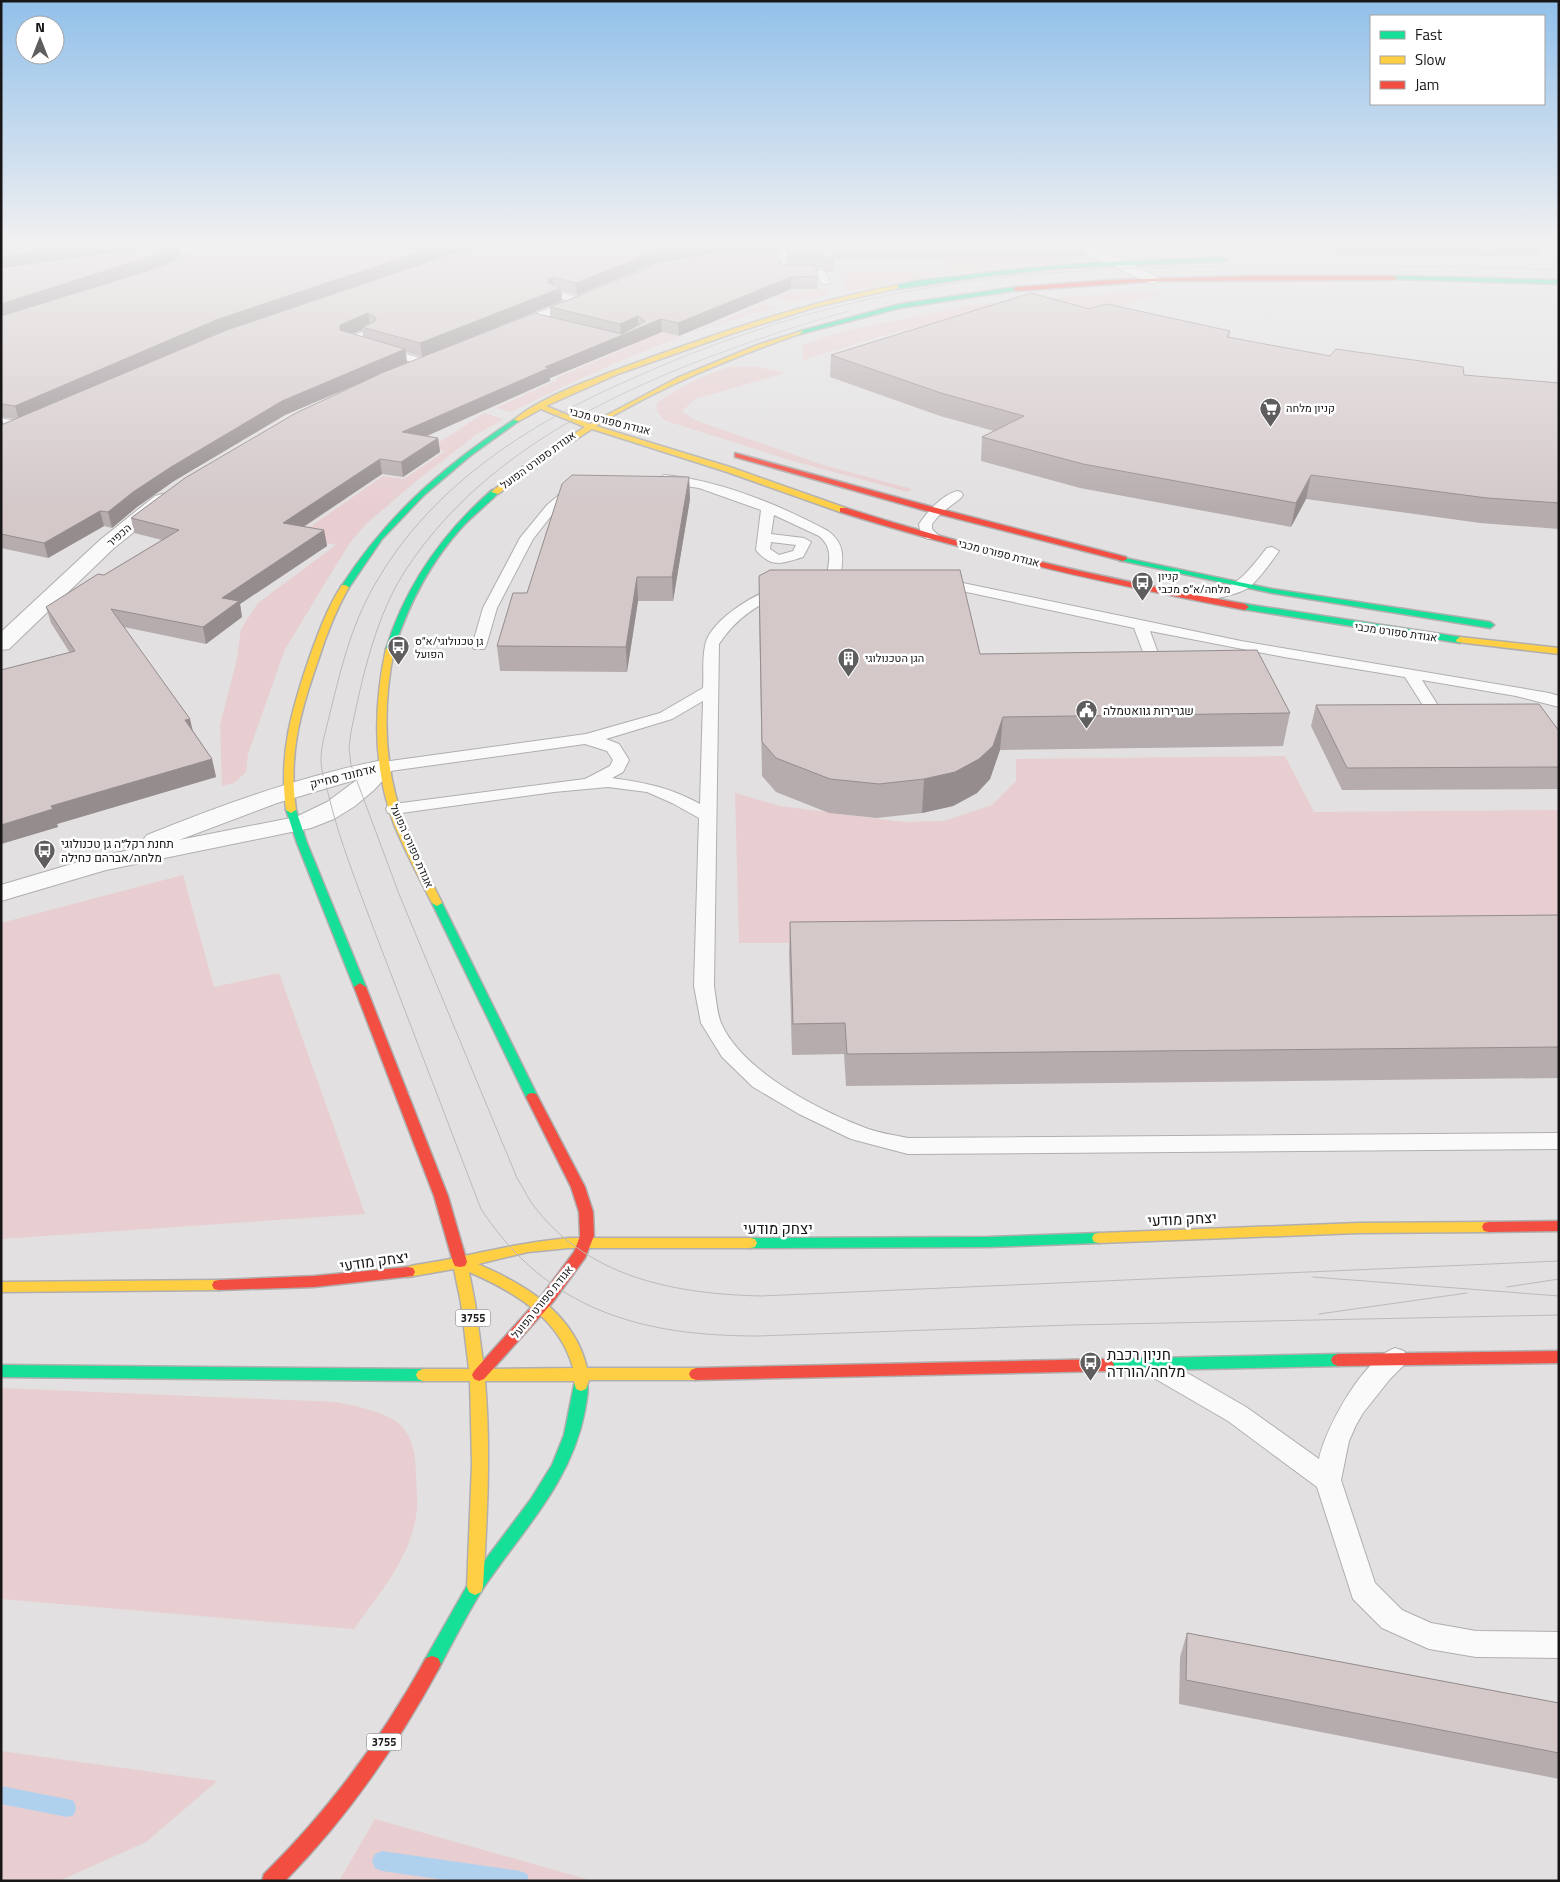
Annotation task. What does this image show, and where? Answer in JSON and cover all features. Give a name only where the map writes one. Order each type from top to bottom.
[{"type":"street","points":[[496,335],[501,333]]},
{"type":"street","points":[[460,1262],[441,1196],[415,1126],[296,825],[288,791],[288,743],[299,698],[328,617],[356,566],[389,524],[426,488],[500,432],[540,406],[582,386],[727,333]]},
{"type":"street","name":"אגודת ספורט הפועל","points":[[479,1375],[541,1307],[586,1243],[585,1206],[575,1180],[487,1007],[394,809],[383,766],[381,732],[382,683],[388,650],[398,618],[415,585],[448,537],[515,475],[587,426],[666,385],[715,363],[799,333]]},
{"type":"street","points":[[402,372],[443,356]]},
{"type":"street","name":"אגודת ספורט מכבי","points":[[540,406],[626,423]]},
{"type":"street","name":"אגודת ספורט מכבי","points":[[540,406],[570,421],[654,446],[877,521],[1177,595],[1390,632],[1559,650]]},
{"type":"street","points":[[1,436],[42,418]]},
{"type":"street","name":"אגודת ספורט מכבי","points":[[723,451],[936,511],[1173,570],[1320,600],[1506,628]]},
{"type":"street","name":"הכפיר","points":[[1,644],[107,544],[145,512],[174,492]]},
{"type":"street","name":"אדמונד סחייק","points":[[102,863],[189,827],[288,791],[340,775],[383,766]]},
{"type":"street","name":"אדמונד סחייק","points":[[1,893],[102,863],[296,825],[324,815],[341,804],[368,782],[383,766]]},
{"type":"street","name":"יצחק מודעי","points":[[1,1287],[312,1283],[378,1277],[528,1247],[586,1243],[988,1242],[1358,1228],[1559,1226]]},
{"type":"street","name":"3755","points":[[271,1881],[321,1828],[374,1757],[424,1680],[475,1587],[523,1524],[561,1462],[573,1435],[579,1407],[582,1374],[574,1347],[561,1325],[541,1307],[511,1286],[460,1262]]},
{"type":"street","name":"3755","points":[[460,1262],[474,1321],[479,1375],[480,1487],[475,1587]]},
{"type":"street","points":[[1,1371],[479,1375],[723,1374],[1149,1363],[1559,1357]]},
{"type":"lane","points":[[369,333],[348,340],[426,363]]},
{"type":"lane","points":[[1,421],[24,426]]},
{"type":"lane","points":[[653,477],[703,485],[768,508],[818,529],[830,537],[837,550],[833,579]]},
{"type":"lane","points":[[479,646],[490,608],[527,538],[551,508],[570,492],[588,486]]},
{"type":"lane","points":[[932,536],[926,530],[925,524],[936,511],[957,495]]},
{"type":"lane","points":[[764,537],[768,508]]},
{"type":"lane","points":[[1177,595],[1220,594],[1243,585],[1272,551]]},
{"type":"lane","points":[[815,583],[850,578]]},
{"type":"lane","points":[[923,580],[1283,652],[1520,692],[1559,702]]},
{"type":"lane","points":[[797,586],[780,590],[745,606],[721,627],[712,644],[704,986],[711,1023],[729,1052],[760,1082],[806,1108],[859,1134],[908,1146],[1559,1141]]},
{"type":"lane","points":[[1140,624],[1157,670]]},
{"type":"lane","points":[[1410,673],[1434,712]]},
{"type":"lane","points":[[383,766],[586,739],[620,732],[666,716],[710,691]]},
{"type":"lane","points":[[584,784],[606,776],[616,769],[621,760],[619,752],[613,746],[586,739]]},
{"type":"lane","points":[[394,809],[608,782],[650,788],[678,798],[708,816]]},
{"type":"lane","points":[[1395,1358],[1377,1377],[1346,1420],[1336,1441],[1328,1480],[1363,1590],[1392,1619],[1429,1636],[1476,1644],[1559,1645]]},
{"type":"lane","points":[[1149,1363],[1237,1414],[1328,1480]]},
{"type":"shaded area","points":[[649,333],[681,337],[606,367],[511,412],[496,408],[555,381],[558,377],[629,347]]},
{"type":"shaded area","points":[[836,333],[893,333],[803,360],[803,345]]},
{"type":"shaded area","points":[[729,367],[760,367],[785,373],[695,399],[682,411],[695,420],[823,465],[912,489],[908,492],[793,461],[666,421],[657,412],[657,403],[682,387]]},
{"type":"shaded area","points":[[484,413],[504,419],[477,434],[415,482],[367,523],[349,544],[285,649],[248,754],[246,772],[234,783],[222,786],[220,725],[237,659],[241,629],[258,603],[336,545],[297,536],[383,476],[404,479],[445,451],[432,447]]},
{"type":"shaded area","points":[[1285,756],[1314,812],[1559,810],[1559,939],[739,943],[735,793],[780,806],[904,822],[944,821],[992,805],[1016,781],[1016,759]]},
{"type":"shaded area","points":[[183,875],[214,987],[279,973],[365,1214],[1,1239],[1,923]]},
{"type":"shaded area","points":[[1,1388],[336,1402],[380,1414],[394,1420],[405,1430],[414,1451],[417,1509],[409,1542],[394,1572],[354,1629],[1,1599]]},
{"type":"shaded area","points":[[1,1751],[217,1781],[146,1842],[59,1881],[1,1881]]},
{"type":"shaded area","points":[[375,1819],[593,1881],[339,1881]]},
{"type":"building","points":[[1,333],[186,333],[15,406],[1,404]]},
{"type":"building","points":[[220,333],[350,333],[405,349],[282,401],[171,467],[133,492],[108,512],[100,511],[44,543],[1,534],[1,425]]},
{"type":"building","points":[[383,333],[446,333],[420,343]]},
{"type":"building","points":[[484,333],[628,333],[545,367],[549,368],[402,432],[438,438],[401,462],[380,459],[283,523],[324,530],[222,598],[239,601],[203,627],[111,609],[190,719],[185,720],[212,759],[51,806],[53,809],[1,825],[1,670],[75,651],[46,607],[98,574],[104,575],[179,530],[131,518],[185,478],[296,413],[384,372]]},
{"type":"building","name":"קניון מלחה","points":[[903,333],[1229,333],[1227,337],[1330,356],[1336,349],[1463,367],[1464,375],[1559,383],[1559,503],[1487,498],[1311,475],[1296,503],[1083,464],[982,437],[1024,416],[941,393],[831,355]]},
{"type":"building","points":[[572,475],[689,477],[672,577],[637,577],[626,647],[497,646],[513,593],[527,593],[562,484]]},
{"type":"building","points":[[770,570],[960,570],[980,654],[1257,650],[1290,713],[1003,717],[993,746],[979,759],[955,772],[924,779],[879,784],[830,779],[776,758],[762,742],[759,576]]},
{"type":"building","points":[[1539,704],[1559,731],[1559,767],[1347,768],[1316,705]]},
{"type":"building","points":[[1559,915],[1559,1047],[847,1054],[845,1023],[793,1024],[790,922]]},
{"type":"building","points":[[1187,1633],[1559,1703],[1559,1753],[1186,1680]]},
{"type":"waterway","points":[[1,1795],[67,1808]]},
{"type":"waterway","points":[[382,1861],[520,1881]]},
{"type":"tram line","points":[[748,333],[665,364],[591,397],[519,438],[453,488],[424,517],[398,549],[375,584],[352,634],[337,685],[323,740],[321,760],[333,814],[349,863],[481,1209],[507,1244],[536,1272],[568,1294],[601,1311],[637,1323],[716,1335],[758,1336],[1071,1325],[1559,1315]]},
{"type":"tram line","points":[[778,333],[691,364],[610,400],[570,421],[497,471],[464,500],[434,532],[407,568],[387,605],[365,669],[351,732],[349,748],[351,765],[399,894],[517,1178],[534,1206],[559,1233],[584,1252],[610,1267],[638,1278],[668,1286],[730,1295],[761,1296],[1559,1261]]},
{"type":"tram line","points":[[1313,1277],[1559,1296]]},
{"type":"tram line","points":[[1507,1287],[1559,1279]]},
{"type":"tram line","points":[[1319,1314],[1467,1293]]},
{"type":"traffic: fast","points":[[345,587],[361,562],[380,538],[421,494],[467,455],[517,420]]},
{"type":"traffic: fast","points":[[390,649],[406,604],[430,563],[460,525],[495,492]]},
{"type":"traffic: fast","points":[[1123,559],[1272,591],[1490,625]]},
{"type":"traffic: fast","points":[[1245,607],[1460,640]]},
{"type":"traffic: fast","points":[[291,810],[302,843],[360,987]]},
{"type":"traffic: fast","points":[[437,903],[532,1097]]},
{"type":"traffic: fast","points":[[750,1243],[988,1242],[1099,1238]]},
{"type":"traffic: fast","points":[[1107,1365],[1338,1360]]},
{"type":"traffic: fast","points":[[1,1371],[423,1375]]},
{"type":"traffic: fast","points":[[432,1664],[477,1584],[537,1504],[558,1469],[571,1435],[581,1385]]},
{"type":"traffic: slow","points":[[517,420],[555,398],[616,372],[730,333]]},
{"type":"traffic: slow","points":[[495,492],[566,442],[640,398],[718,362],[798,333]]},
{"type":"traffic: slow","points":[[540,406],[583,424],[730,470],[843,510]]},
{"type":"traffic: slow","points":[[291,810],[288,771],[295,716],[323,633],[345,587]]},
{"type":"traffic: slow","points":[[1460,640],[1559,651]]},
{"type":"traffic: slow","points":[[390,649],[381,706],[382,745],[387,783],[401,827],[437,903]]},
{"type":"traffic: slow","points":[[1099,1238],[1358,1228],[1489,1227]]},
{"type":"traffic: slow","points":[[408,1272],[430,1269],[528,1247],[569,1243],[750,1243]]},
{"type":"traffic: slow","points":[[460,1262],[474,1344],[480,1424],[475,1587]]},
{"type":"traffic: slow","points":[[460,1262],[513,1287],[545,1310],[559,1324],[570,1340],[577,1358],[581,1374],[581,1385]]},
{"type":"traffic: slow","points":[[1,1287],[219,1285]]},
{"type":"traffic: slow","points":[[423,1375],[696,1374]]},
{"type":"traffic: jam","points":[[738,455],[926,508],[1123,559]]},
{"type":"traffic: jam","points":[[843,510],[892,526],[1042,566],[1245,607]]},
{"type":"traffic: jam","points":[[360,987],[441,1196],[460,1262]]},
{"type":"traffic: jam","points":[[479,1375],[548,1298],[580,1254],[587,1236],[586,1212],[578,1187],[532,1097]]},
{"type":"traffic: jam","points":[[1489,1227],[1559,1226]]},
{"type":"traffic: jam","points":[[219,1285],[314,1282],[408,1272]]},
{"type":"traffic: jam","points":[[1338,1360],[1559,1357]]},
{"type":"traffic: jam","points":[[696,1374],[1107,1365]]},
{"type":"traffic: jam","points":[[271,1881],[315,1835],[367,1769],[395,1728],[432,1664]]},
{"type":"place","name":"קניון מלחה","points":[[1270,427]]},
{"type":"place","name":"קניון מלחה/א״ס מכבי","points":[[1142,601]]},
{"type":"place","name":"גן טכנולוגי/א״ס הפועל","points":[[399,666]]},
{"type":"place","name":"הגן הטכנולוגי","points":[[849,677]]},
{"type":"place","name":"שגרירות גוואטמלה","points":[[1087,729]]},
{"type":"place","name":"תחנת רקל״ה גן טכנולוגי מלחה/אברהם כחילה","points":[[45,869]]},
{"type":"place","name":"חניון רכבת מלחה/הורדה","points":[[1091,1382]]}]
